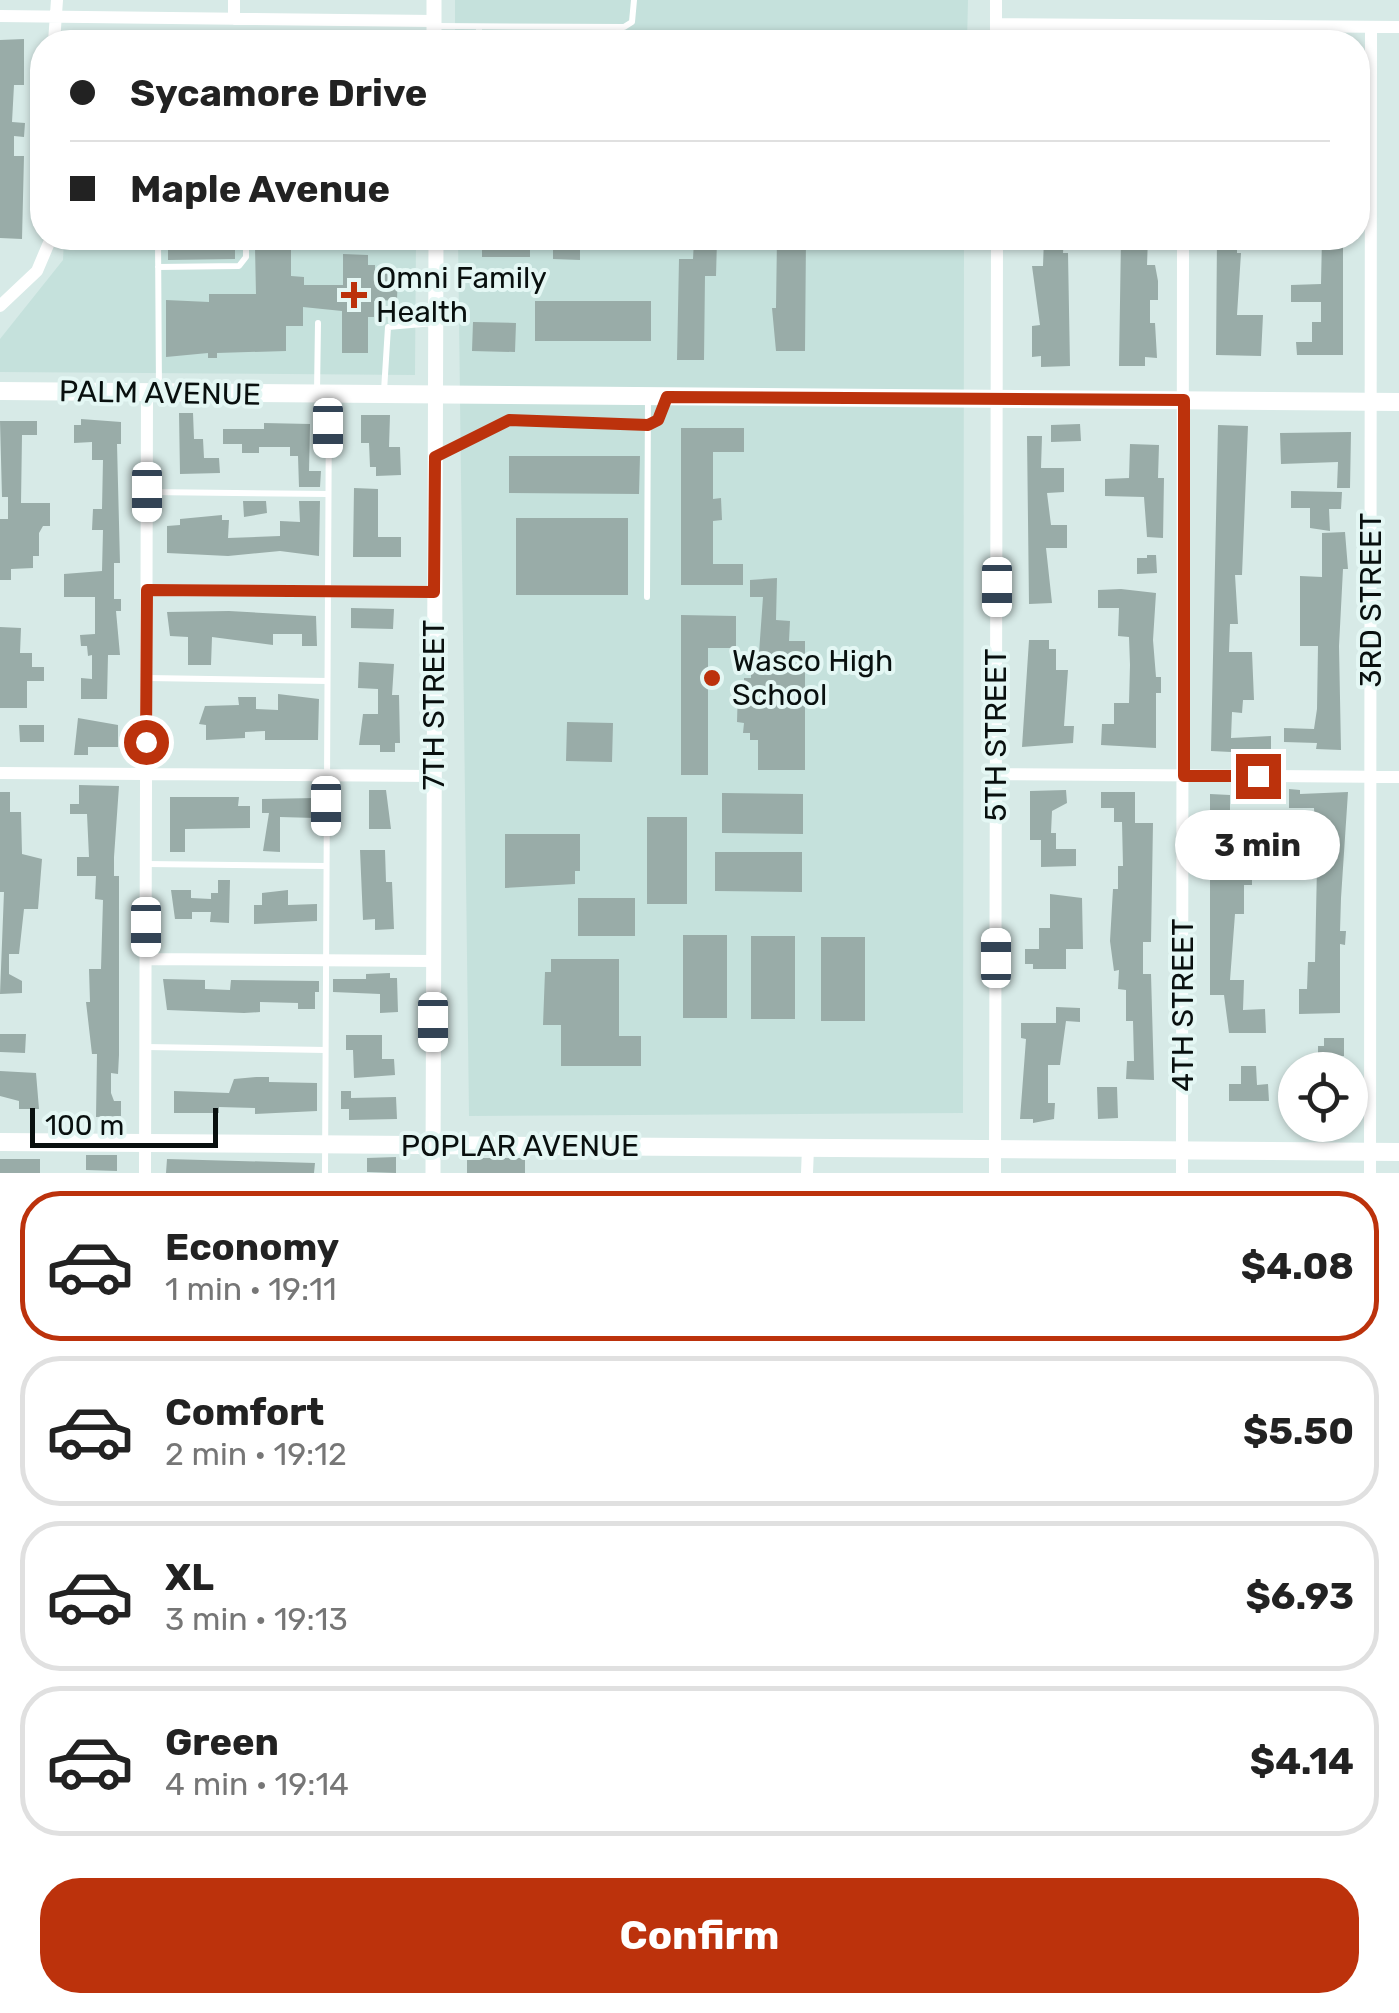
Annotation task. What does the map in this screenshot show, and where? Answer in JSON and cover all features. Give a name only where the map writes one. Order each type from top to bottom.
[{"type":"main road","name":"PALM AVENUE","points":[[0,391],[1399,402]]},
{"type":"main road","name":"POPLAR AVENUE","points":[[0,1142],[1399,1152]]},
{"type":"street","points":[[234,0],[234,19]]},
{"type":"street","points":[[0,16],[57,8],[434,30],[434,0]]},
{"type":"street","points":[[996,0],[996,30]]},
{"type":"street","points":[[996,24],[1399,27]]},
{"type":"street","name":"3RD STREET","points":[[1370,27],[1370,1173]]},
{"type":"street","points":[[0,306],[37,272],[45,250]]},
{"type":"street","name":"7TH STREET","points":[[432,1173],[436,250]]},
{"type":"street","name":"5TH STREET","points":[[995,1173],[996,250]]},
{"type":"street","name":"4TH STREET","points":[[1182,1173],[1183,250]]},
{"type":"street","points":[[145,1173],[147,492],[153,394]]},
{"type":"street","points":[[147,590],[434,592]]},
{"type":"street","points":[[0,773],[434,776]]},
{"type":"street","points":[[996,774],[1399,777]]},
{"type":"street","points":[[146,958],[433,960]]},
{"type":"street","points":[[808,1148],[808,1173]]},
{"type":"lane","points":[[434,30],[479,26],[624,27],[632,22],[634,0]]},
{"type":"lane","points":[[153,394],[158,250]]},
{"type":"lane","points":[[158,267],[239,266],[246,250]]},
{"type":"lane","points":[[318,323],[328,494],[325,1173]]},
{"type":"lane","points":[[384,395],[388,327],[436,323]]},
{"type":"lane","points":[[647,597],[648,425],[658,397]]},
{"type":"lane","points":[[435,457],[509,420],[648,425],[658,420],[658,397]]},
{"type":"lane","points":[[147,492],[328,494]]},
{"type":"lane","points":[[147,678],[327,681]]},
{"type":"lane","points":[[146,864],[326,866]]},
{"type":"lane","points":[[146,1048],[325,1050]]},
{"type":"shaded area","points":[[455,0],[968,0],[967,30],[455,30]]},
{"type":"shaded area","points":[[63,250],[416,250],[415,375],[0,372],[0,339],[63,260]]},
{"type":"shaded area","name":"Wasco High School","points":[[458,250],[964,250],[963,1113],[469,1116]]},
{"type":"building","points":[[24,39],[24,85],[14,85],[12,122],[25,123],[24,137],[14,136],[14,156],[24,156],[22,239],[0,238],[0,40]]},
{"type":"building","points":[[168,250],[235,250],[235,259],[168,260]]},
{"type":"building","points":[[255,250],[291,250],[291,276],[304,277],[304,285],[343,285],[343,254],[368,255],[368,265],[375,265],[375,270],[398,270],[397,300],[374,301],[374,317],[368,317],[368,353],[342,353],[342,311],[303,307],[303,326],[286,326],[286,351],[217,353],[217,358],[208,358],[208,353],[166,357],[166,300],[209,302],[209,294],[256,294]]},
{"type":"building","points":[[482,250],[530,250],[530,257],[482,257]]},
{"type":"building","points":[[553,250],[580,250],[580,260],[553,259]]},
{"type":"building","points":[[693,250],[717,250],[716,276],[705,276],[704,360],[677,360],[679,259],[693,259]]},
{"type":"building","points":[[777,250],[806,250],[805,351],[776,351],[772,308],[776,308]]},
{"type":"building","points":[[1044,250],[1068,253],[1070,366],[1041,367],[1041,356],[1032,357],[1032,326],[1040,325],[1032,266],[1043,266]]},
{"type":"building","points":[[1121,250],[1148,250],[1147,265],[1155,265],[1158,281],[1158,300],[1150,300],[1157,358],[1145,357],[1145,366],[1119,366]]},
{"type":"building","points":[[1217,250],[1237,250],[1241,253],[1237,315],[1263,315],[1261,356],[1216,355]]},
{"type":"building","points":[[1322,250],[1343,250],[1343,355],[1297,355],[1296,342],[1312,342],[1312,322],[1321,322],[1321,302],[1291,302],[1291,285],[1321,284]]},
{"type":"building","points":[[535,301],[651,301],[651,341],[535,341]]},
{"type":"building","points":[[473,322],[516,323],[515,352],[472,351]]},
{"type":"building","points":[[179,413],[193,413],[194,439],[203,439],[204,458],[219,458],[220,473],[180,474]]},
{"type":"building","points":[[361,415],[390,415],[389,447],[400,447],[401,475],[376,476],[376,467],[370,467],[369,443],[361,443]]},
{"type":"building","points":[[81,419],[121,422],[121,444],[117,444],[120,563],[114,563],[114,599],[121,599],[121,611],[116,611],[120,655],[108,655],[107,699],[81,699],[81,678],[92,679],[92,655],[88,656],[87,646],[81,646],[80,635],[95,634],[95,597],[64,597],[64,574],[102,571],[103,530],[92,530],[93,509],[102,509],[103,460],[92,460],[92,442],[74,443],[74,425],[81,425]]},
{"type":"building","points":[[0,421],[37,421],[37,435],[22,435],[21,503],[50,503],[50,526],[43,526],[39,533],[39,556],[33,556],[33,568],[11,569],[11,580],[0,580],[0,519],[8,519],[8,497],[2,497]]},
{"type":"building","points":[[264,423],[310,424],[309,471],[321,471],[320,487],[299,487],[298,456],[290,456],[290,447],[259,447],[259,453],[242,453],[242,444],[223,444],[223,429],[264,429]]},
{"type":"building","points":[[1080,424],[1081,441],[1051,442],[1051,425]]},
{"type":"building","points":[[1218,425],[1248,426],[1242,575],[1235,575],[1238,624],[1230,624],[1229,652],[1252,652],[1254,700],[1243,700],[1242,713],[1232,712],[1231,738],[1271,736],[1271,754],[1211,751]]},
{"type":"building","points":[[681,428],[744,428],[744,452],[713,452],[713,499],[721,498],[722,520],[713,521],[713,564],[743,564],[743,585],[681,585]]},
{"type":"building","points":[[1351,432],[1350,488],[1337,488],[1338,462],[1281,464],[1280,433]]},
{"type":"building","points":[[1027,436],[1042,436],[1041,468],[1064,468],[1064,492],[1047,493],[1051,525],[1067,525],[1067,548],[1046,548],[1052,603],[1029,604]]},
{"type":"building","points":[[1130,444],[1159,445],[1158,478],[1164,478],[1163,538],[1147,537],[1144,497],[1105,496],[1105,479],[1129,478]]},
{"type":"building","points":[[509,456],[640,456],[639,494],[509,493]]},
{"type":"building","points":[[354,488],[378,489],[378,537],[401,537],[401,557],[353,557]]},
{"type":"building","points":[[1291,491],[1342,492],[1341,509],[1329,509],[1330,531],[1310,528],[1310,508],[1291,508]]},
{"type":"building","points":[[243,501],[266,501],[267,513],[244,517]]},
{"type":"building","points":[[299,501],[320,501],[319,556],[280,551],[228,556],[167,553],[167,526],[180,525],[180,519],[222,515],[222,520],[229,520],[228,538],[280,536],[280,521],[300,522]]},
{"type":"building","points":[[516,518],[628,518],[628,595],[516,595]]},
{"type":"building","points":[[1345,532],[1348,569],[1343,569],[1339,646],[1341,750],[1316,749],[1317,743],[1284,742],[1284,728],[1314,729],[1317,709],[1318,646],[1300,646],[1300,576],[1322,577],[1322,533]]},
{"type":"building","points":[[1156,555],[1157,573],[1137,574],[1137,558]]},
{"type":"building","points":[[777,578],[776,620],[790,621],[789,641],[805,641],[805,770],[758,770],[758,740],[750,740],[750,733],[743,733],[744,723],[737,722],[738,687],[744,687],[744,678],[751,678],[751,667],[758,667],[763,597],[750,597],[750,580]]},
{"type":"building","points":[[1098,590],[1156,593],[1153,640],[1161,693],[1156,693],[1156,748],[1101,745],[1102,724],[1114,724],[1114,703],[1129,703],[1130,665],[1129,637],[1118,636],[1119,608],[1098,608]]},
{"type":"building","points":[[351,608],[394,609],[393,629],[351,628]]},
{"type":"building","points":[[167,612],[316,616],[317,646],[302,646],[302,634],[273,634],[273,645],[212,637],[211,665],[188,665],[188,637],[170,636]]},
{"type":"building","points":[[681,615],[736,616],[736,648],[708,648],[708,775],[681,775]]},
{"type":"building","points":[[0,627],[21,628],[20,653],[32,653],[32,667],[44,667],[44,681],[27,681],[27,708],[0,708]]},
{"type":"building","points":[[1029,640],[1049,640],[1049,649],[1056,649],[1056,670],[1068,670],[1064,726],[1074,726],[1073,743],[1022,747]]},
{"type":"building","points":[[359,662],[394,664],[392,695],[399,695],[400,743],[395,743],[395,752],[380,752],[380,745],[359,745],[363,714],[378,714],[378,689],[358,688]]},
{"type":"building","points":[[278,694],[319,699],[318,740],[265,740],[265,731],[245,732],[245,738],[206,740],[206,725],[199,724],[205,706],[239,705],[238,697],[256,697],[256,709],[278,710]]},
{"type":"building","points":[[78,718],[118,725],[118,747],[88,747],[88,755],[74,755]]},
{"type":"building","points":[[567,722],[613,723],[612,762],[566,761]]},
{"type":"building","points":[[19,725],[44,725],[44,742],[20,742]]},
{"type":"building","points":[[79,785],[119,786],[114,876],[119,876],[119,1055],[118,1074],[111,1073],[111,1093],[114,1101],[121,1101],[121,1116],[96,1117],[97,1054],[92,1054],[86,1002],[90,1002],[89,969],[101,969],[103,900],[95,899],[96,876],[77,876],[77,857],[89,857],[87,814],[70,814],[70,804],[79,804]]},
{"type":"building","points":[[1289,789],[1300,790],[1300,794],[1348,792],[1341,898],[1340,931],[1346,931],[1345,945],[1340,944],[1340,1013],[1299,1014],[1299,989],[1307,989],[1308,962],[1315,962],[1317,866],[1314,808],[1289,808]]},
{"type":"building","points":[[369,790],[386,790],[391,829],[369,829]]},
{"type":"building","points":[[1066,790],[1067,803],[1052,811],[1051,833],[1056,833],[1056,849],[1076,849],[1076,866],[1041,867],[1041,840],[1030,840],[1030,791]]},
{"type":"building","points":[[0,792],[10,792],[10,812],[21,812],[22,854],[42,859],[38,909],[24,909],[19,954],[9,954],[9,974],[22,981],[22,993],[0,994],[4,892],[0,892]]},
{"type":"building","points":[[1101,792],[1135,792],[1135,823],[1153,823],[1151,942],[1143,942],[1143,974],[1151,974],[1154,1080],[1126,1079],[1127,1061],[1134,1061],[1133,1021],[1126,1021],[1126,990],[1118,989],[1119,970],[1114,971],[1110,941],[1113,889],[1118,889],[1118,866],[1123,866],[1122,822],[1114,822],[1114,808],[1101,808]]},
{"type":"building","points":[[722,793],[803,794],[803,834],[722,833]]},
{"type":"building","points":[[1210,794],[1230,795],[1230,860],[1252,860],[1252,885],[1244,885],[1244,914],[1235,914],[1230,980],[1244,980],[1243,1010],[1265,1009],[1266,1033],[1229,1033],[1224,995],[1210,995]]},
{"type":"building","points":[[170,797],[239,797],[238,806],[250,806],[250,828],[185,829],[185,852],[170,852]]},
{"type":"building","points":[[315,798],[315,818],[280,817],[280,852],[263,851],[269,813],[262,813],[262,799]]},
{"type":"building","points":[[647,817],[687,817],[687,904],[647,904]]},
{"type":"building","points":[[505,834],[580,834],[580,871],[575,871],[575,884],[505,888]]},
{"type":"building","points":[[360,850],[385,850],[386,882],[392,882],[394,929],[375,930],[375,919],[363,920]]},
{"type":"building","points":[[715,852],[802,852],[802,892],[715,891]]},
{"type":"building","points":[[218,880],[230,880],[229,923],[210,922],[211,912],[192,912],[192,919],[175,919],[171,890],[191,890],[191,898],[211,899],[211,893],[218,893]]},
{"type":"building","points":[[288,890],[288,905],[317,904],[317,921],[254,924],[254,905],[262,905],[262,893]]},
{"type":"building","points":[[1050,894],[1082,898],[1083,949],[1066,949],[1066,969],[1033,969],[1033,964],[1025,964],[1025,949],[1039,949],[1039,928],[1050,928]]},
{"type":"building","points":[[578,898],[635,898],[635,936],[578,936]]},
{"type":"building","points":[[683,935],[727,935],[727,1018],[683,1018]]},
{"type":"building","points":[[751,936],[795,936],[795,1019],[751,1019]]},
{"type":"building","points":[[821,937],[865,937],[865,1021],[821,1021]]},
{"type":"building","points":[[551,959],[619,959],[619,1036],[641,1036],[641,1066],[561,1066],[561,1025],[543,1025],[545,972],[551,972]]},
{"type":"building","points":[[390,973],[390,978],[397,978],[398,1012],[380,1013],[380,994],[333,992],[333,979],[366,979],[366,974]]},
{"type":"building","points":[[163,979],[205,980],[205,989],[230,990],[231,980],[319,981],[319,992],[315,992],[315,1009],[298,1009],[298,1003],[260,1002],[260,1012],[167,1010]]},
{"type":"building","points":[[1056,1007],[1080,1008],[1080,1022],[1066,1021],[1060,1065],[1048,1065],[1048,1103],[1055,1103],[1054,1119],[1033,1123],[1033,1119],[1020,1119],[1026,1039],[1021,1038],[1021,1023],[1056,1023]]},
{"type":"building","points":[[0,1034],[26,1034],[25,1053],[0,1052]]},
{"type":"building","points":[[346,1035],[382,1035],[382,1059],[394,1059],[395,1075],[354,1078],[353,1050],[346,1050]]},
{"type":"building","points":[[1324,1038],[1344,1038],[1344,1052],[1318,1052],[1318,1046],[1324,1046]]},
{"type":"building","points":[[1241,1066],[1256,1066],[1257,1085],[1268,1084],[1269,1101],[1229,1101],[1229,1084],[1241,1084]]},
{"type":"building","points":[[0,1071],[36,1073],[39,1109],[19,1109],[19,1101],[0,1096]]},
{"type":"building","points":[[269,1077],[269,1082],[317,1083],[317,1111],[255,1114],[255,1108],[219,1107],[219,1113],[174,1113],[174,1091],[229,1093],[234,1079]]},
{"type":"building","points":[[1097,1087],[1117,1087],[1118,1118],[1098,1119]]},
{"type":"building","points":[[341,1091],[351,1091],[351,1098],[396,1097],[397,1119],[349,1120],[349,1109],[341,1109]]},
{"type":"building","points":[[86,1155],[117,1155],[117,1171],[86,1170]]},
{"type":"building","points":[[396,1157],[396,1173],[367,1172],[367,1158]]},
{"type":"building","points":[[467,1158],[525,1158],[525,1173],[467,1173]]},
{"type":"building","points":[[0,1159],[40,1159],[40,1173],[0,1173]]},
{"type":"building","points":[[167,1159],[315,1163],[314,1173],[166,1173]]},
{"type":"place","name":"Omni Family Health","points":[[354,295]]},
{"type":"place","name":"Wasco High School","points":[[712,678]]},
{"type":"route","points":[[146,742],[147,590],[434,592],[435,457],[509,420],[648,425],[658,420],[667,397],[1184,400],[1184,776],[1258,776]]}]
